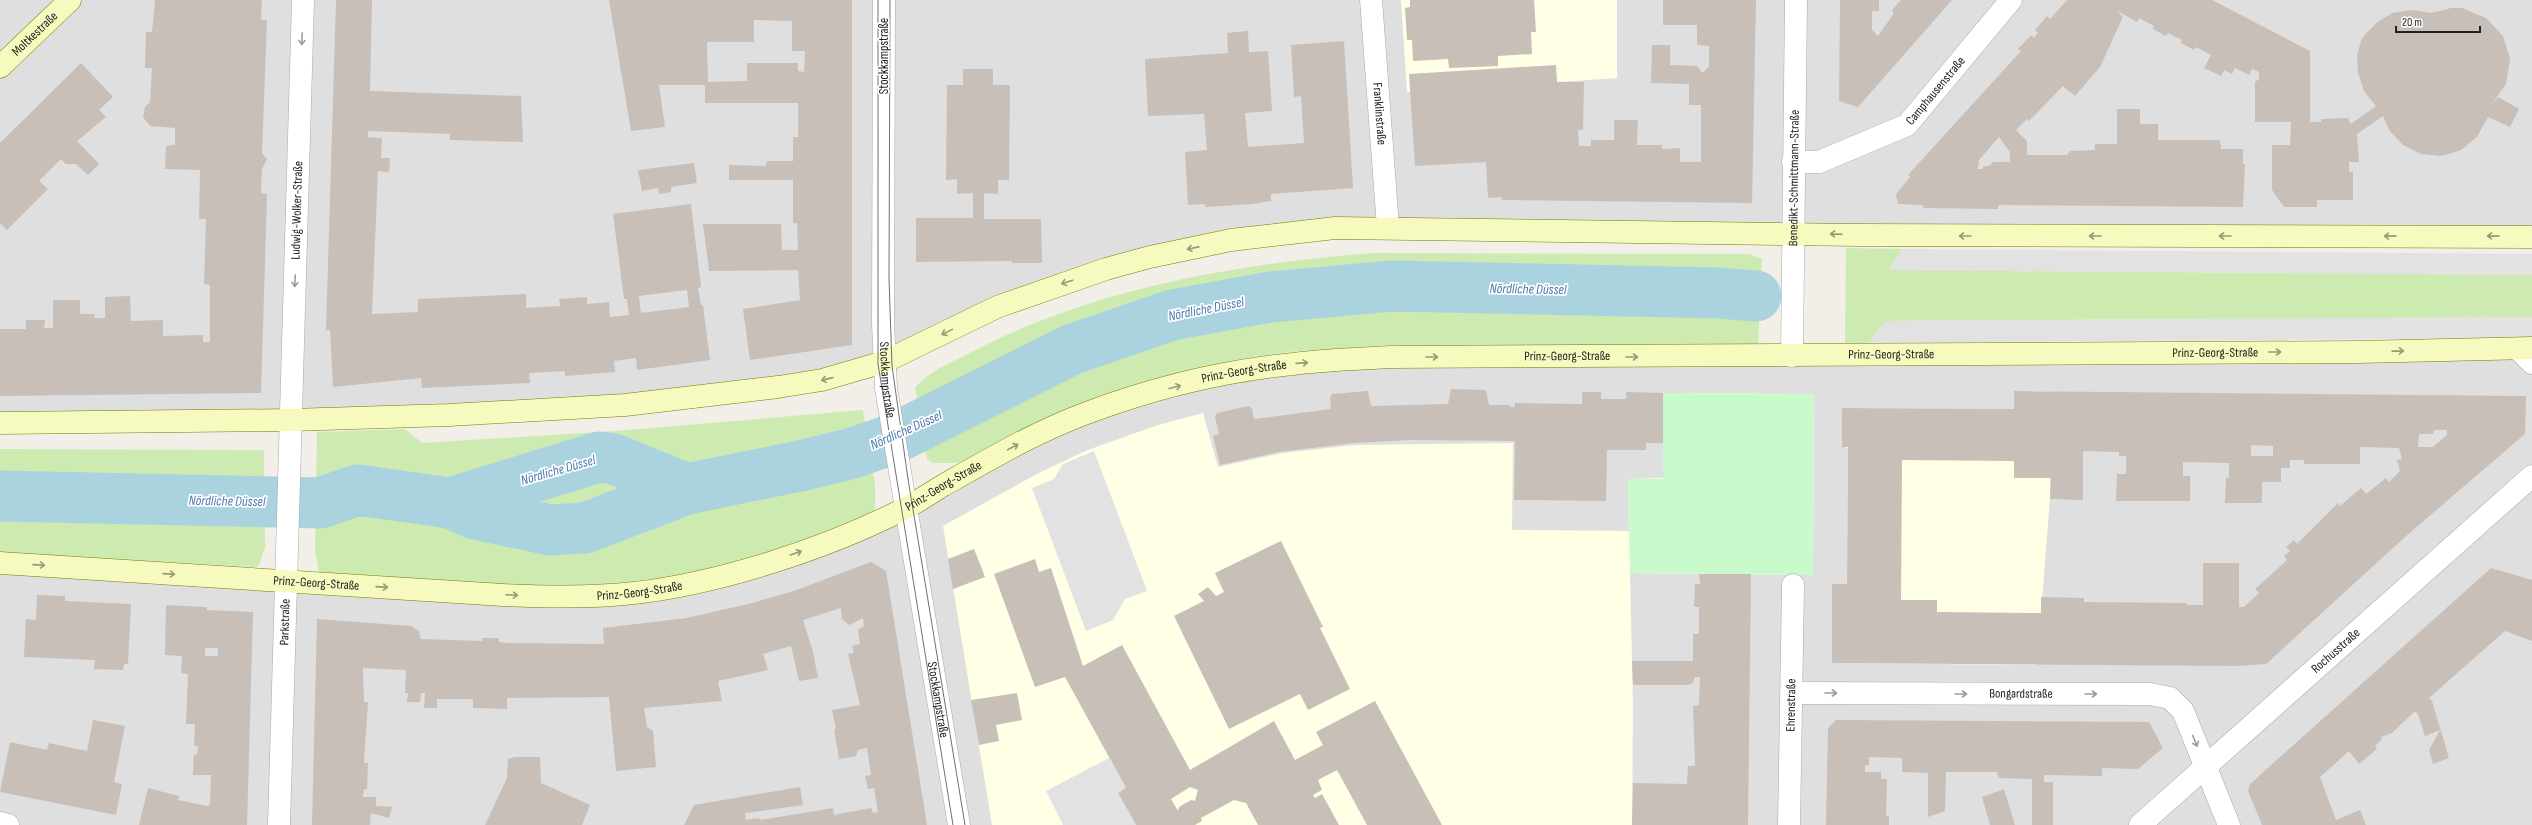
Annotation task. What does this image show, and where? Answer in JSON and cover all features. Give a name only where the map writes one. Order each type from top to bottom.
[{"type":"main road","name":"Moltkestraße","points":[[0,68],[70,0]]},
{"type":"main road","points":[[0,423],[291,420],[449,415],[625,405],[822,380],[884,362],[997,307],[1091,274],[1150,257],[1231,240],[1280,233],[1335,228],[1388,227],[1858,235],[2532,237]]},
{"type":"main road","name":"Prinz-Georg-Straße","points":[[0,563],[552,597],[635,593],[681,586],[754,567],[856,532],[905,509],[1043,431],[1084,414],[1144,394],[1253,369],[1293,364],[1391,357],[2527,353]]},
{"type":"street","name":"Ludwig-Wolker-Straße","points":[[291,420],[303,0]]},
{"type":"street","name":"Stockkampstraße","points":[[884,0],[884,362],[905,509],[959,825]]},
{"type":"street","name":"Franklinstraße","points":[[1371,0],[1388,227]]},
{"type":"street","name":"Benedikt-Schmittmann-Straße","points":[[1792,356],[1792,233],[1796,0]]},
{"type":"street","name":"Camphausenstraße","points":[[1793,162],[1819,162],[1839,156],[1907,125],[2012,0]]},
{"type":"street","name":"Parkstraße","points":[[279,825],[291,420]]},
{"type":"street","name":"Rochusstraße","points":[[2140,825],[2532,476]]},
{"type":"street","name":"Ehrenstraße","points":[[1789,825],[1793,585]]},
{"type":"street","name":"Bongardstraße","points":[[1792,693],[2150,694],[2170,698],[2183,711],[2229,825]]},
{"type":"street","points":[[0,823],[8,825]]},
{"type":"shaded area","points":[[0,0],[58,0],[0,57]]},
{"type":"shaded area","points":[[72,0],[2532,0],[2532,231],[1386,223],[1177,245],[823,376],[624,400],[0,420],[0,70]]},
{"type":"shaded area","points":[[1401,0],[1617,0],[1617,78],[1407,92]]},
{"type":"shaded area","points":[[1902,249],[2532,254],[2532,275],[1888,270]]},
{"type":"shaded area","points":[[2532,317],[2532,338],[1868,343],[1886,321]]},
{"type":"shaded area","points":[[2532,355],[2532,825],[0,825],[0,571],[576,601],[753,573],[1024,447],[1138,404],[1261,376],[1393,361]]},
{"type":"shaded area","points":[[2014,391],[2051,391],[2050,499],[2041,613],[2037,613],[2036,665],[1832,663],[1832,584],[1847,584],[1848,448],[1842,448],[1842,408],[2014,409]]},
{"type":"shaded area","points":[[1663,393],[1814,394],[1813,575],[1630,573],[1633,706],[1632,825],[992,825],[943,526],[1037,474],[1085,451],[1158,425],[1203,413],[1218,467],[1283,453],[1355,445],[1513,443],[1512,530],[1629,531],[1628,479],[1663,478]]},
{"type":"shaded area","points":[[1094,451],[1147,591],[1125,599],[1113,620],[1086,631],[1032,488],[1054,479],[1063,464]]},
{"type":"shaded area","points":[[1109,758],[1126,788],[1118,793],[1136,825],[1063,825],[1046,791]]},
{"type":"green space","points":[[1846,248],[1902,249],[1889,270],[2532,275],[2532,317],[1886,321],[1868,343],[1845,343]]},
{"type":"green space","points":[[1373,253],[1749,254],[1762,259],[1758,347],[1390,345],[1298,351],[1251,357],[1173,375],[961,463],[933,463],[927,459],[915,388],[926,377],[940,368],[1015,331],[1064,312],[1114,296],[1165,283],[1217,272],[1269,264]]},
{"type":"green space","points":[[1663,393],[1814,394],[1813,575],[1630,573],[1628,479],[1663,479]]},
{"type":"green space","points":[[863,410],[875,484],[875,512],[820,534],[763,554],[676,575],[606,584],[483,584],[319,573],[315,550],[317,432],[405,429],[422,443],[615,431]]},
{"type":"green space","points":[[0,449],[264,450],[265,548],[258,567],[0,553]]},
{"type":"building","points":[[155,0],[262,0],[261,20],[267,20],[262,153],[267,159],[262,169],[261,193],[267,194],[261,393],[0,396],[0,329],[26,329],[26,320],[45,320],[44,328],[53,328],[53,300],[80,300],[80,314],[95,314],[94,318],[105,318],[105,297],[130,296],[131,321],[163,320],[163,336],[203,335],[203,342],[210,342],[210,285],[204,284],[206,219],[199,219],[200,170],[165,169],[166,146],[175,145],[175,128],[150,126],[143,117],[145,107],[150,102],[152,68],[145,68],[146,32],[152,32]]},
{"type":"building","points":[[336,0],[372,0],[370,91],[521,96],[523,142],[450,140],[450,134],[368,131],[368,137],[382,138],[381,158],[390,158],[389,172],[378,171],[372,314],[418,312],[418,299],[526,294],[526,308],[560,306],[559,299],[587,297],[587,304],[609,302],[610,317],[629,315],[627,299],[624,299],[613,214],[691,204],[701,287],[698,288],[701,305],[703,305],[710,360],[637,370],[636,358],[614,361],[615,372],[565,376],[565,371],[529,373],[530,383],[422,388],[421,378],[333,387],[330,330],[326,330]],"holes":[[[687,290],[689,307],[641,313],[639,296]]]},
{"type":"building","points":[[609,0],[852,0],[852,345],[750,360],[743,309],[800,300],[798,270],[709,271],[703,224],[781,224],[782,250],[798,250],[797,223],[793,223],[793,180],[729,180],[729,165],[766,166],[767,161],[793,161],[793,137],[798,137],[798,103],[705,103],[705,85],[659,85],[665,127],[631,131]],"holes":[[[754,20],[792,21],[792,51],[805,51],[804,72],[798,71],[798,63],[747,63],[747,81],[708,82],[707,42],[754,42]]]},
{"type":"building","points":[[1410,0],[1534,0],[1536,32],[1531,32],[1532,54],[1498,56],[1498,66],[1449,68],[1448,59],[1413,61],[1412,40],[1407,40],[1405,8],[1410,7]]},
{"type":"building","points":[[1663,0],[1756,0],[1752,203],[1502,200],[1501,197],[1488,198],[1486,162],[1415,166],[1409,74],[1556,65],[1557,82],[1584,82],[1583,130],[1578,130],[1579,146],[1591,146],[1591,140],[1614,140],[1614,120],[1638,120],[1637,145],[1662,145],[1662,149],[1680,148],[1680,162],[1701,162],[1701,105],[1689,105],[1689,84],[1651,83],[1652,45],[1670,45],[1670,65],[1697,66],[1702,73],[1709,67],[1709,46],[1697,45],[1697,25],[1663,25]]},
{"type":"building","points":[[1840,0],[1879,0],[1879,11],[1872,11],[1872,30],[1878,36],[1894,13],[1892,10],[1901,0],[1952,0],[1858,107],[1839,101]]},
{"type":"building","points":[[2067,0],[2212,0],[2310,51],[2310,122],[2321,122],[2321,119],[2348,118],[2351,124],[2376,106],[2364,91],[2358,73],[2357,55],[2362,38],[2376,23],[2392,13],[2412,10],[2431,13],[2451,8],[2462,8],[2486,18],[2503,36],[2510,59],[2506,84],[2491,105],[2498,97],[2519,109],[2510,127],[2488,117],[2477,137],[2461,150],[2442,156],[2421,154],[2403,145],[2389,130],[2383,116],[2357,134],[2359,162],[2349,162],[2349,172],[2353,172],[2353,200],[2317,200],[2317,207],[2284,207],[2272,190],[2272,145],[2290,145],[2291,122],[2255,122],[2255,82],[2259,79],[2259,72],[2252,69],[2249,75],[2235,68],[2232,74],[2224,70],[2221,76],[2204,68],[2211,55],[2196,47],[2194,50],[2181,43],[2182,40],[2168,33],[2166,36],[2153,29],[2154,26],[2139,18],[2137,22],[2117,11],[2123,17],[2100,67],[2075,96],[2063,86],[2029,121],[2027,119],[2016,130],[2027,141],[2027,155],[2067,155],[2070,151],[2095,150],[2095,144],[2117,144],[2117,109],[2140,109],[2140,124],[2158,124],[2158,140],[2220,140],[2221,149],[2243,149],[2243,164],[2245,164],[2243,207],[1998,205],[1998,209],[1923,208],[1923,205],[1898,204],[1896,194],[1910,177],[1908,175],[2021,51],[2018,49],[2031,35],[2034,38],[2038,33],[2035,30],[2047,16],[2050,19]],"holes":[[[1999,137],[2010,152],[2010,162],[1993,162],[1989,166],[1983,166],[1983,169],[1978,169],[1979,160]]]},
{"type":"building","points":[[1248,31],[1249,52],[1268,51],[1272,111],[1245,113],[1248,147],[1304,143],[1301,96],[1294,97],[1291,45],[1344,41],[1353,188],[1271,194],[1271,201],[1253,204],[1205,207],[1205,204],[1188,205],[1185,152],[1207,150],[1204,114],[1148,116],[1145,59],[1228,53],[1227,33]]},
{"type":"building","points":[[81,63],[113,97],[99,110],[106,117],[77,141],[99,164],[88,175],[76,164],[66,164],[61,159],[39,181],[48,189],[7,230],[0,223],[0,143]]},
{"type":"building","points":[[963,69],[993,69],[993,85],[1010,85],[1009,180],[998,180],[998,194],[984,193],[984,219],[1041,219],[1042,263],[1012,263],[1012,261],[916,262],[916,218],[973,218],[973,193],[957,194],[957,179],[946,180],[947,85],[963,85]]},
{"type":"building","points":[[694,163],[697,183],[671,187],[671,192],[659,194],[658,188],[642,191],[638,170]]},
{"type":"building","points":[[1451,389],[1486,390],[1489,405],[1510,405],[1510,407],[1515,407],[1515,403],[1582,404],[1582,392],[1601,392],[1601,399],[1626,399],[1626,392],[1663,393],[1663,443],[1646,443],[1646,450],[1607,450],[1606,501],[1514,500],[1515,441],[1411,440],[1354,443],[1279,452],[1220,465],[1213,436],[1219,434],[1215,417],[1217,413],[1249,406],[1252,409],[1254,419],[1331,409],[1330,398],[1332,394],[1368,391],[1371,406],[1448,404]]},
{"type":"building","points":[[2014,391],[2526,396],[2525,434],[2405,537],[2266,664],[2239,666],[1832,663],[1832,584],[1847,584],[1848,447],[1842,448],[1842,408],[2014,409]],"holes":[[[2434,430],[2447,430],[2447,435],[2433,447],[2418,447],[2419,434],[2433,434]],[[2251,445],[2273,446],[2273,456],[2251,456]],[[2360,447],[2399,448],[2402,459],[2397,460],[2400,471],[2389,482],[2386,478],[2366,494],[2361,488],[2340,506],[2338,503],[2297,544],[2294,540],[2286,547],[2290,551],[2284,556],[2287,560],[2255,589],[2259,593],[2244,607],[2239,607],[2239,563],[2203,563],[2203,605],[2187,605],[2187,603],[2084,602],[2084,598],[2041,597],[2041,613],[1937,612],[1937,600],[1901,600],[1902,460],[2014,461],[2014,478],[2051,478],[2050,499],[2083,500],[2083,451],[2119,452],[2119,456],[2126,456],[2126,474],[2117,474],[2116,501],[2190,501],[2190,476],[2183,476],[2183,462],[2229,463],[2229,478],[2226,478],[2225,503],[2262,503],[2262,482],[2281,482],[2281,468],[2290,468],[2290,460],[2304,460],[2304,464],[2360,464]]]},
{"type":"building","points":[[1281,541],[1323,627],[1320,628],[1350,689],[1308,710],[1300,694],[1229,729],[1174,616],[1204,601],[1198,594],[1208,587],[1216,596],[1224,592],[1215,573]]},
{"type":"building","points":[[974,549],[985,577],[953,589],[948,559]]},
{"type":"building","points":[[1035,559],[1039,572],[1051,568],[1083,666],[1122,645],[1190,770],[1274,721],[1295,760],[1323,745],[1316,732],[1375,701],[1442,825],[1367,825],[1337,770],[1318,780],[1322,790],[1313,795],[1315,798],[1322,794],[1339,825],[1258,825],[1246,803],[1234,800],[1201,818],[1202,821],[1195,825],[1136,825],[1118,793],[1126,788],[1065,677],[1035,687],[994,574]],"holes":[[[1190,787],[1198,790],[1195,801],[1191,800],[1179,807],[1178,811],[1171,799]]]},
{"type":"building","points":[[871,562],[886,571],[927,825],[684,825],[694,805],[800,787],[803,805],[745,813],[746,820],[759,818],[760,820],[833,808],[834,815],[871,808],[873,813],[878,812],[874,788],[868,789],[865,776],[871,775],[867,748],[858,750],[856,756],[839,759],[834,729],[836,729],[832,710],[860,705],[848,654],[854,653],[852,646],[860,644],[858,630],[864,626],[863,618],[849,625],[842,619],[841,608],[803,620],[813,652],[818,678],[799,681],[791,646],[763,654],[768,670],[718,681],[722,701],[644,708],[647,727],[653,731],[656,767],[616,771],[609,697],[507,698],[507,709],[473,708],[473,699],[437,699],[437,708],[424,708],[425,693],[421,693],[420,702],[407,702],[408,693],[405,693],[406,670],[363,668],[364,702],[368,702],[364,763],[368,763],[367,789],[364,789],[363,797],[376,797],[376,806],[392,807],[389,818],[371,813],[370,825],[312,825],[317,619],[411,626],[419,631],[421,639],[482,641],[482,638],[499,638],[499,642],[507,643],[604,644],[603,628],[687,618],[748,604],[794,591]]},
{"type":"building","points":[[2491,568],[2532,580],[2532,641],[2505,631],[2429,698],[2432,701],[2449,758],[2433,764],[2429,750],[2440,730],[2425,736],[2418,714],[2415,711],[2392,733],[2381,737],[2382,739],[2375,746],[2377,749],[2359,764],[2349,751],[2320,777],[2336,820],[2360,810],[2366,825],[2262,825],[2248,791],[2250,784]]},
{"type":"building","points":[[1699,574],[1751,574],[1748,825],[1632,825],[1633,783],[1687,784],[1688,766],[1695,766],[1693,706],[1699,705],[1700,677],[1694,677],[1694,682],[1689,685],[1633,685],[1632,661],[1693,661],[1693,634],[1699,634],[1699,607],[1694,607],[1695,584],[1700,584]]},
{"type":"building","points":[[37,595],[65,596],[65,601],[131,604],[128,664],[124,664],[123,670],[94,669],[95,660],[24,657],[26,619],[36,620]]},
{"type":"building","points":[[166,605],[207,607],[207,610],[253,612],[247,825],[139,825],[148,788],[179,796],[178,800],[207,806],[210,804],[211,775],[193,775],[194,754],[197,755],[198,746],[194,746],[195,724],[186,724],[188,674],[181,673],[182,656],[165,655]],"holes":[[[205,648],[218,648],[218,656],[205,656]]]},
{"type":"building","points":[[1017,693],[1022,720],[996,725],[999,741],[979,745],[971,700]]},
{"type":"building","points":[[93,720],[125,726],[114,782],[122,784],[116,815],[0,792],[10,742],[47,750],[49,743],[87,751]]},
{"type":"building","points":[[1836,720],[2149,722],[2163,748],[2138,769],[2102,768],[2102,776],[2044,775],[2044,782],[2053,782],[2053,825],[2032,825],[2032,779],[1999,778],[1997,772],[1946,772],[1945,811],[1928,817],[1928,773],[1902,772],[1902,758],[1869,757],[1869,765],[1865,765],[1865,772],[1881,772],[1881,779],[1887,779],[1886,816],[1889,816],[1889,825],[1826,825],[1828,728]]},
{"type":"building","points":[[515,757],[540,757],[541,783],[590,805],[582,825],[485,825],[507,778],[508,759]]},
{"type":"building","points":[[2004,789],[2015,825],[1990,825],[1982,797]]},
{"type":"waterway","name":"Nördliche Düssel","points":[[0,496],[320,503],[358,490],[450,503],[475,514],[550,530],[585,528],[687,489],[800,466],[853,453],[893,439],[1073,349],[1172,315],[1270,297],[1392,286],[1719,293],[1756,296]]},
{"type":"waterway","name":"Nördliche Düssel","points":[[450,503],[599,457],[614,459],[687,489]]},
{"type":"tram line","points":[[878,0],[878,364],[953,825]]},
{"type":"tram line","points":[[890,0],[889,279],[892,366],[908,479],[965,825]]}]
